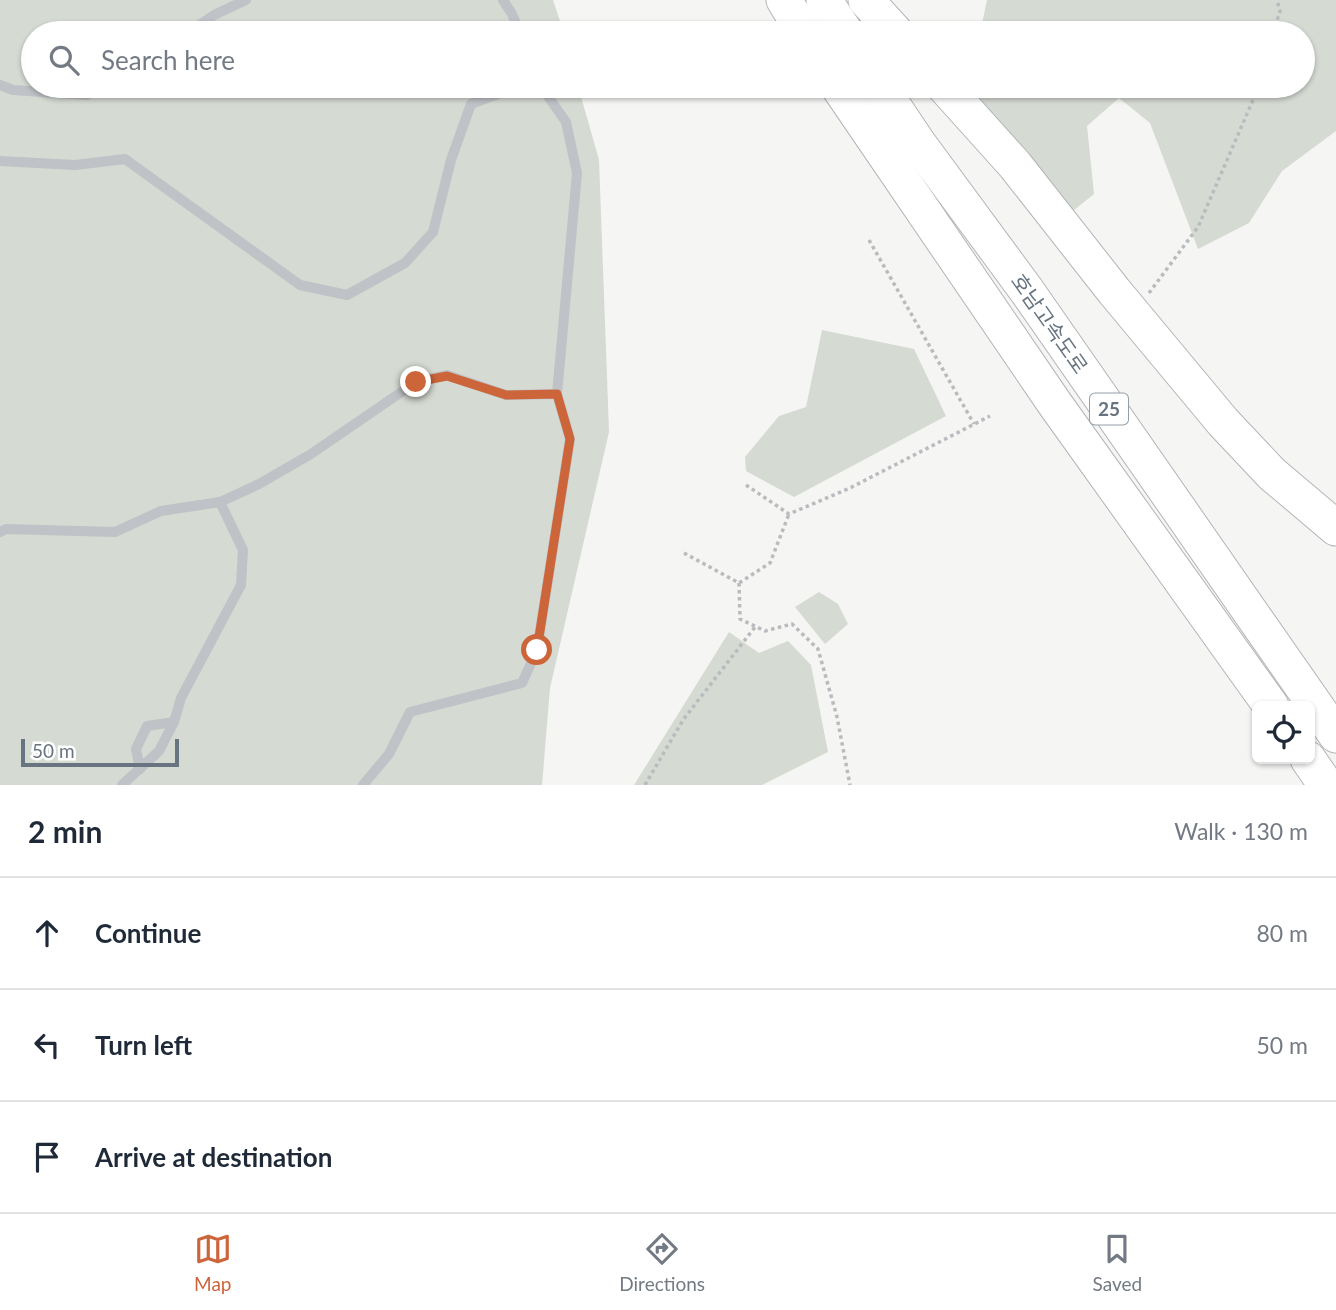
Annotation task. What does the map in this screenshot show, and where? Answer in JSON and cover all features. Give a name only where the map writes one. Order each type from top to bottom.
[{"type":"highway","points":[[784,0],[797,21]]},
{"type":"highway","points":[[824,0],[838,21]]},
{"type":"highway","points":[[866,0],[885,21]]},
{"type":"highway","name":"호남고속도로","points":[[846,98],[1055,404],[1267,701]]},
{"type":"highway","name":"호남고속도로","points":[[888,98],[918,144],[1027,291],[1336,735]]},
{"type":"highway","points":[[955,98],[1015,165],[1114,291],[1223,422],[1272,474],[1336,528]]},
{"type":"highway","points":[[1245,602],[1317,669],[1336,694]]},
{"type":"highway","points":[[1311,764],[1326,785]]},
{"type":"lane","points":[[205,21],[246,0]]},
{"type":"lane","points":[[503,0],[515,21]]},
{"type":"lane","points":[[0,85],[21,91]]},
{"type":"lane","points":[[0,161],[75,164],[125,159],[300,285],[347,295],[405,263],[433,232],[451,160],[471,104],[487,98]]},
{"type":"lane","points":[[363,785],[389,754],[410,712],[522,683],[537,650],[570,439],[557,394],[577,173],[566,122],[549,98]]},
{"type":"lane","points":[[0,532],[6,529],[115,532],[161,512],[220,502],[259,484],[311,454],[416,382],[447,376],[506,395],[557,394]]},
{"type":"lane","points":[[122,785],[159,751],[174,722],[181,698],[241,585],[243,550],[220,502]]},
{"type":"lane","points":[[140,769],[136,749],[147,726],[174,722]]},
{"type":"path","points":[[1277,0],[1280,12],[1277,21]]},
{"type":"path","points":[[1146,296],[1158,285],[1198,227],[1253,98]]},
{"type":"path","points":[[869,240],[974,424]]},
{"type":"path","points":[[739,583],[770,563],[789,514],[850,488],[990,416]]},
{"type":"path","points":[[746,485],[789,514]]},
{"type":"path","points":[[684,553],[739,583]]},
{"type":"path","points":[[739,583],[740,619],[765,631],[792,624],[818,649],[837,717],[850,785]]},
{"type":"path","points":[[645,785],[683,720],[755,627]]},
{"type":"shaded area","points":[[0,0],[553,0],[560,21],[21,21],[21,98],[581,98],[599,160],[609,432],[550,688],[542,785],[0,785]]},
{"type":"shaded area","points":[[987,0],[1336,0],[1336,131],[1282,171],[1249,223],[1198,249],[1150,123],[1119,98],[1315,98],[1315,21],[983,21]]},
{"type":"shaded area","points":[[955,98],[1119,98],[1087,126],[1094,194],[1053,227]]},
{"type":"shaded area","points":[[822,330],[914,349],[946,416],[794,497],[746,471],[745,457],[779,416],[806,407]]},
{"type":"shaded area","points":[[819,592],[838,604],[848,624],[825,644],[795,607]]},
{"type":"shaded area","points":[[729,632],[759,653],[788,641],[811,665],[828,752],[762,785],[634,785]]},
{"type":"route","points":[[416,382],[447,376],[506,395],[557,394],[570,439],[537,650]]}]
